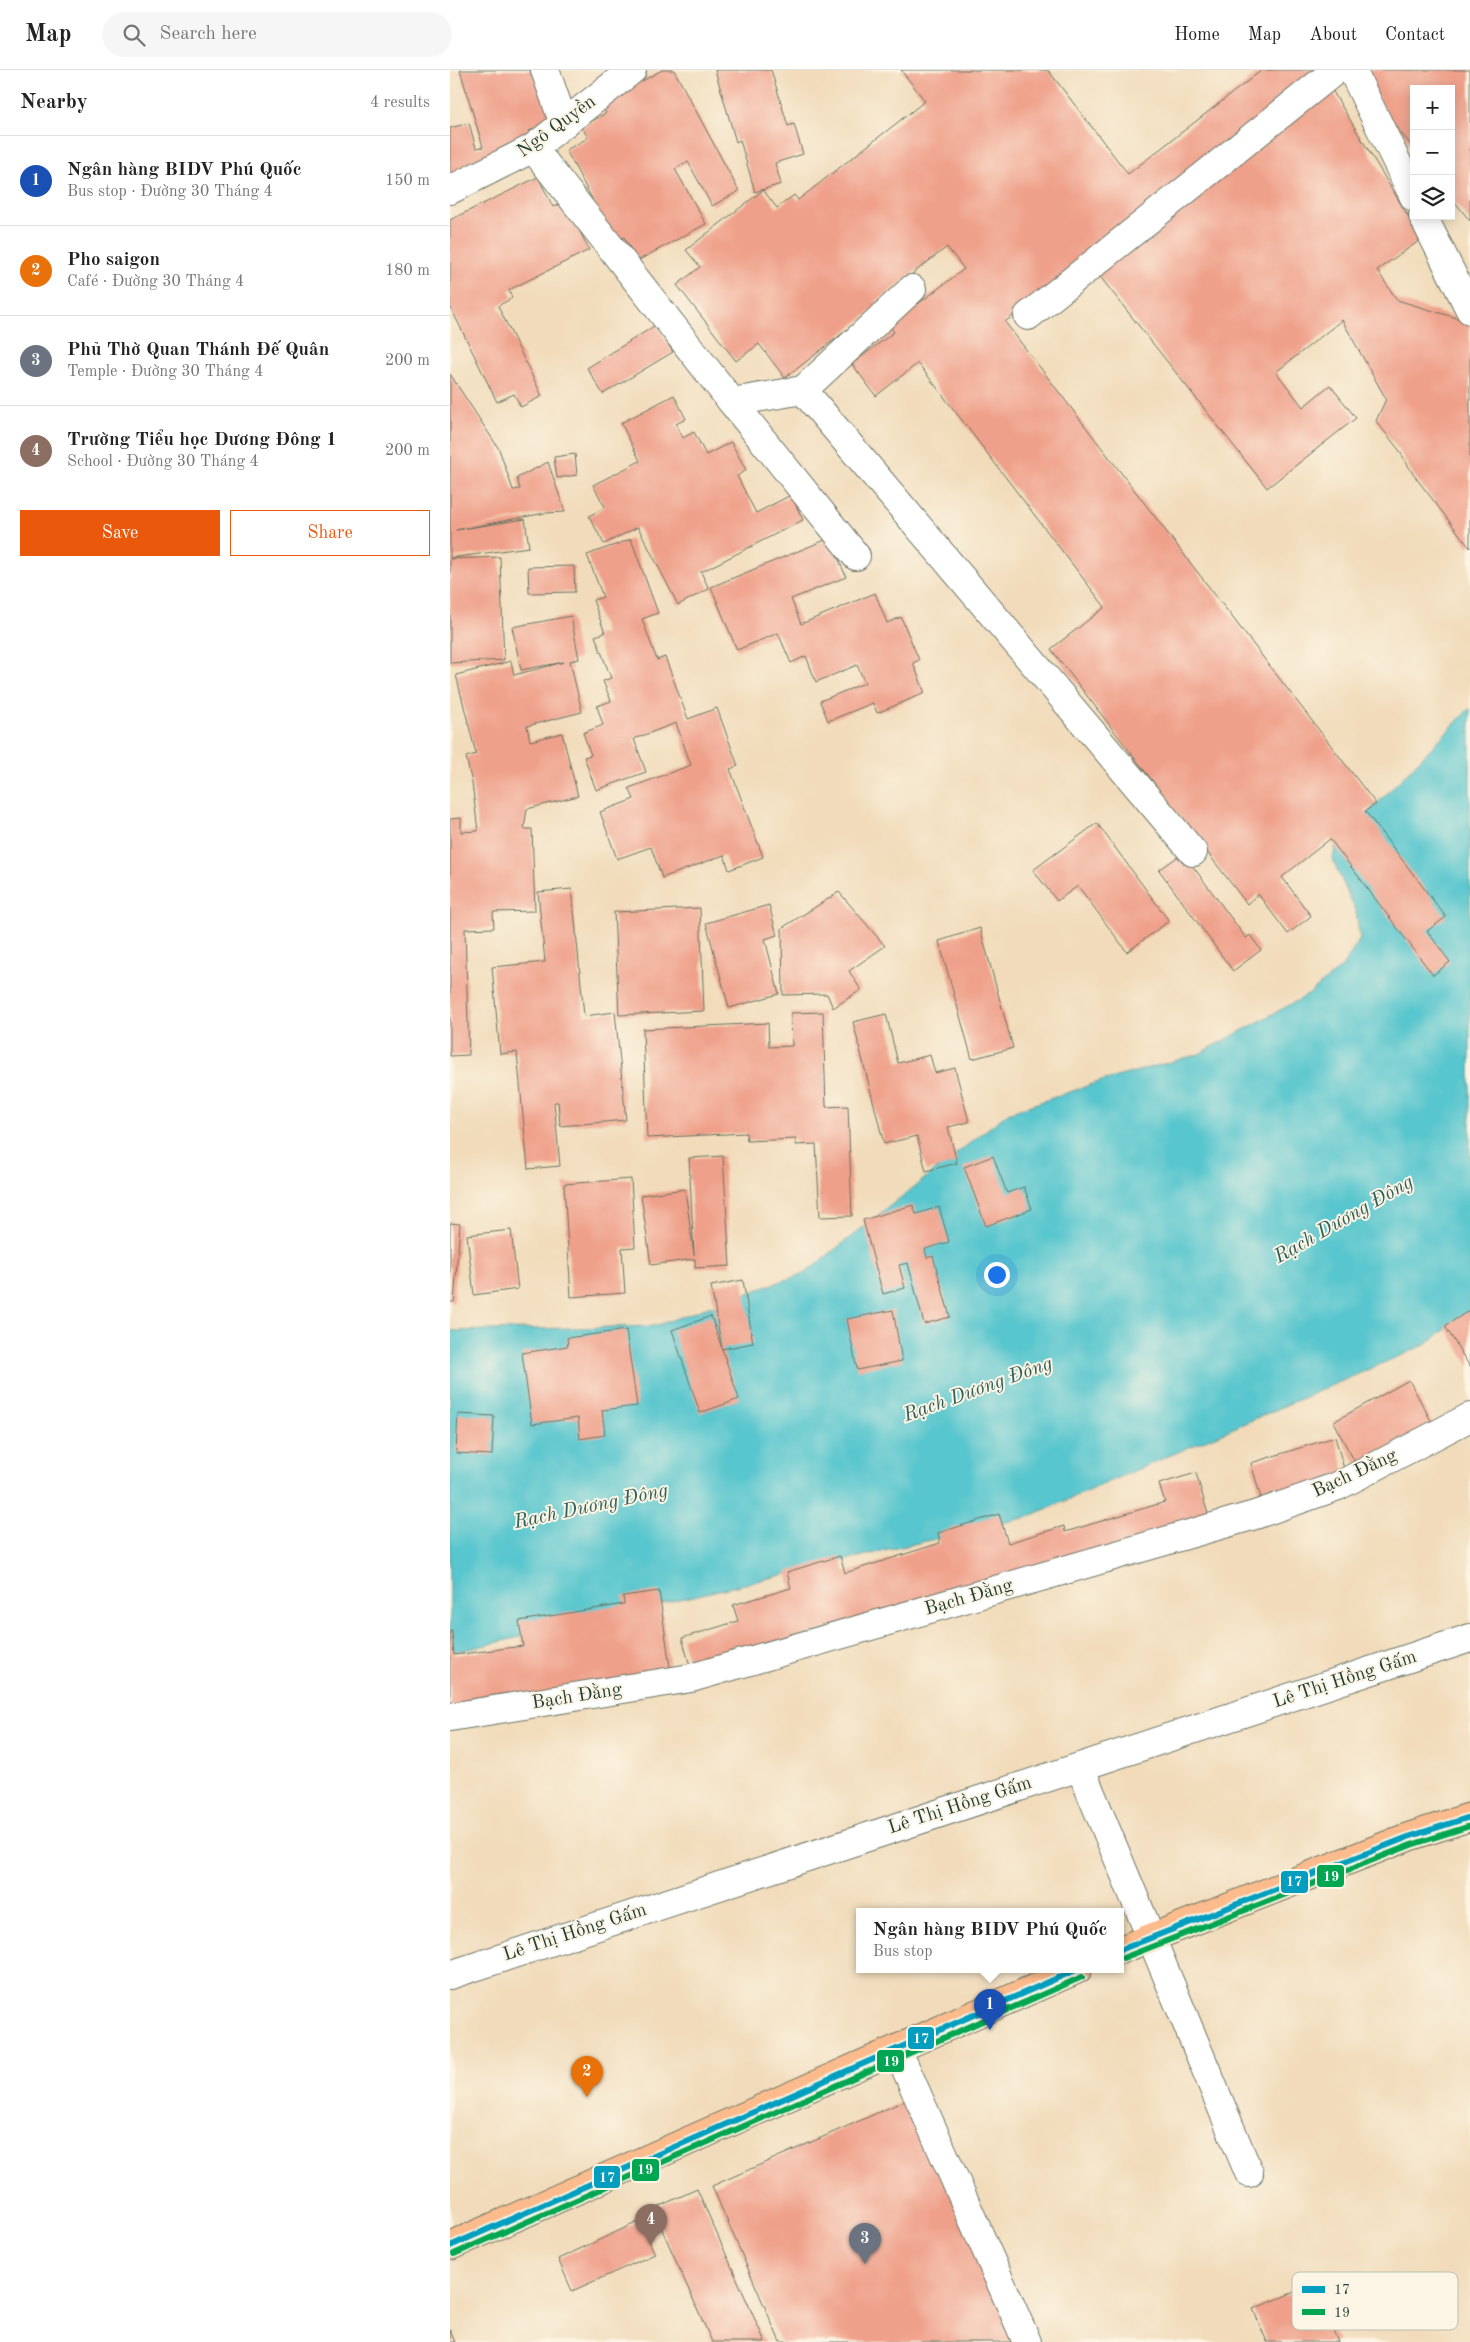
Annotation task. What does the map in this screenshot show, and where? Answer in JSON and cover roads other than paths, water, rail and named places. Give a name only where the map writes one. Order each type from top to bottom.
[{"type":"main road","points":[[1124,1948],[1408,1837],[1470,1817]]},
{"type":"main road","points":[[450,2246],[1069,1973]]},
{"type":"street","points":[[545,70],[564,124]]},
{"type":"street","name":"Ngô Quyền","points":[[450,190],[533,148],[632,70]]},
{"type":"street","points":[[1028,316],[1336,70]]},
{"type":"street","points":[[1352,70],[1410,189]]},
{"type":"street","points":[[533,148],[732,402],[856,556]]},
{"type":"street","points":[[1425,220],[1470,310]]},
{"type":"street","points":[[732,402],[803,390],[912,289]]},
{"type":"street","points":[[803,390],[1193,852]]},
{"type":"street","name":"Bạch Đằng","points":[[450,1717],[691,1678],[1255,1515],[1338,1486],[1470,1417]]},
{"type":"street","name":"Lê Thị Hồng Gấm","points":[[450,1975],[1470,1638]]},
{"type":"street","points":[[1080,1767],[1249,2173]]},
{"type":"street","points":[[898,2049],[1027,2342]]},
{"type":"water","name":"Rạch Dương Đông","points":[[1470,708],[1470,1311],[1425,1345],[1028,1517],[465,1650],[450,1651],[450,1331],[655,1326],[805,1273],[1008,1113],[1102,1081],[1199,1054],[1308,995],[1342,967],[1360,939],[1356,912],[1333,860],[1335,847]]},
{"type":"place","name":"Ngân hàng BIDV Phú Quốc","points":[[990,2030]]},
{"type":"place","name":"Pho saigon","points":[[587,2097]]},
{"type":"place","name":"Trường Tiểu học Dương Đông 1","points":[[651,2245]]},
{"type":"place","name":"Phủ Thờ Quan Thánh Đế Quân","points":[[865,2264]]}]
